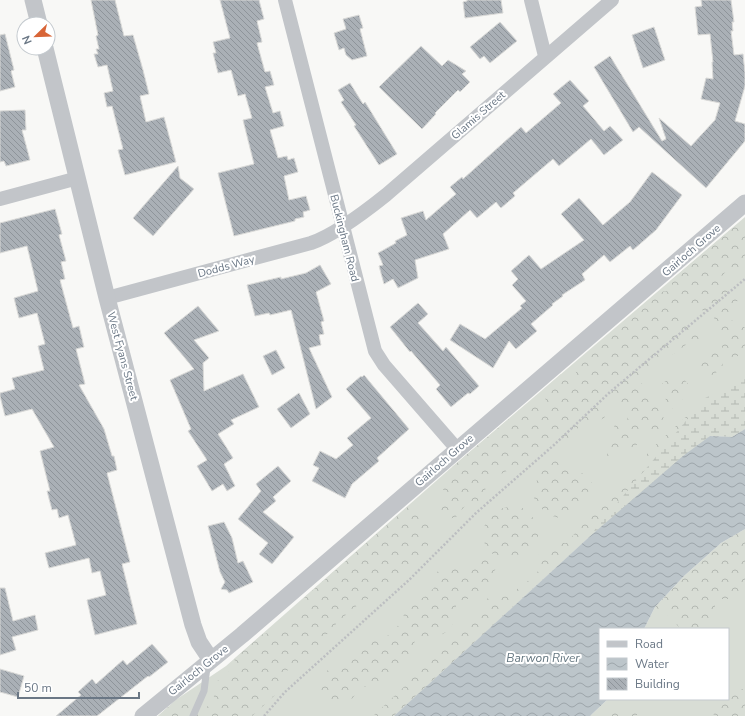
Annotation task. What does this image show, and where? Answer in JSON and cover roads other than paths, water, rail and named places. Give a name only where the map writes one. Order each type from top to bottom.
[{"type":"street","points":[[33,0],[37,16]]},
{"type":"street","name":"Buckingham Road","points":[[285,0],[375,351],[384,365],[457,449]]},
{"type":"street","points":[[531,0],[545,56]]},
{"type":"street","name":"Glamis Street","points":[[342,226],[386,195],[545,56],[612,0]]},
{"type":"street","name":"West Fyans Street","points":[[47,56],[193,626],[209,662]]},
{"type":"street","points":[[0,199],[78,178]]},
{"type":"street","name":"Gairloch Grove","points":[[143,716],[209,662],[745,203]]},
{"type":"street","name":"Dodds Way","points":[[108,298],[311,243],[323,238],[342,226]]},
{"type":"lane","points":[[193,716],[204,691],[209,662]]},
{"type":"water","name":"Barwon River","points":[[745,429],[745,529],[721,543],[684,576],[655,607],[644,628],[599,628],[599,700],[607,700],[590,716],[394,716],[588,538],[683,456],[710,436],[732,437]]}]
